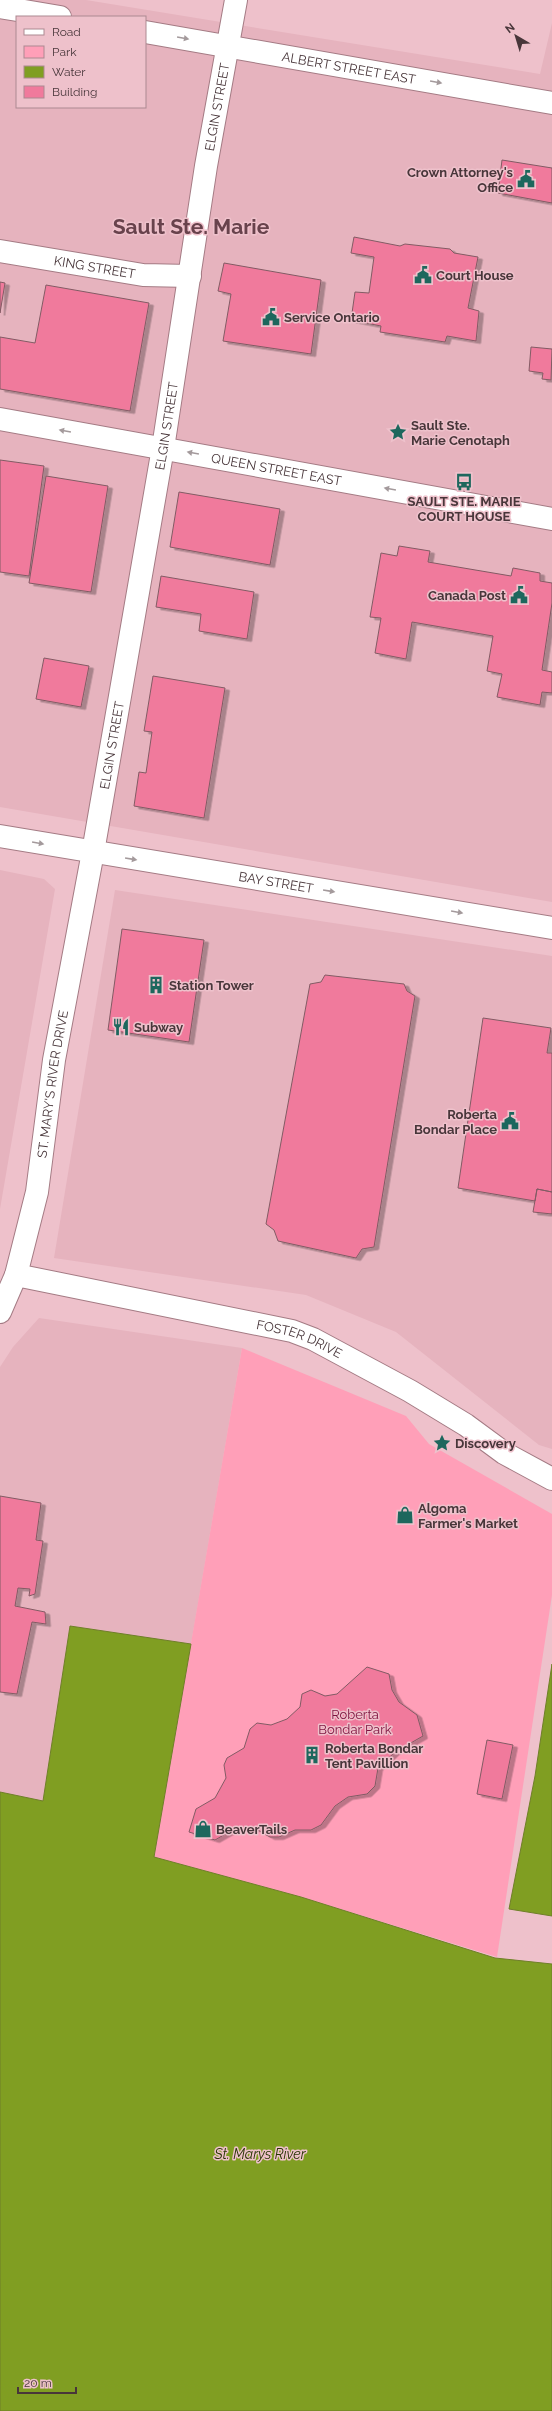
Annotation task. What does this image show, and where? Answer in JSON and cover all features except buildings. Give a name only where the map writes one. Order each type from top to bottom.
[{"type":"street","name":"ELGIN STREET","points":[[93,852],[163,448],[206,166],[229,46],[236,0]]},
{"type":"street","points":[[0,6],[55,16]]},
{"type":"street","name":"ALBERT STREET EAST","points":[[146,32],[552,103]]},
{"type":"street","name":"KING STREET","points":[[0,251],[142,275],[190,276]]},
{"type":"street","name":"QUEEN STREET EAST","points":[[0,419],[552,519]]},
{"type":"street","name":"BAY STREET","points":[[0,836],[552,928]]},
{"type":"street","name":"ST. MARY'S RIVER DRIVE","points":[[0,1312],[16,1275],[37,1192],[54,1060],[93,852]]},
{"type":"street","name":"FOSTER DRIVE","points":[[16,1275],[292,1331],[313,1339],[410,1391],[466,1425],[504,1453],[552,1479]]},
{"type":"shaded area","points":[[0,0],[86,0],[540,74],[552,23],[552,902],[0,807]]},
{"type":"shaded area","points":[[0,870],[44,879],[55,889],[0,1209]]},
{"type":"shaded area","points":[[115,890],[552,956],[552,1449],[539,1445],[396,1332],[306,1295],[54,1258]]},
{"type":"shaded area","points":[[39,1318],[242,1348],[191,1644],[70,1626],[43,1801],[0,1792],[0,1367],[13,1347]]},
{"type":"green space","name":"Roberta Bondar Park","points":[[242,1348],[406,1416],[429,1444],[552,1514],[552,1595],[497,1957],[301,1897],[154,1857]]},
{"type":"water","name":"St. Marys River","points":[[70,1626],[191,1644],[154,1857],[301,1897],[495,1958],[552,1964],[552,2411],[0,2411],[0,1792],[43,1801]]},
{"type":"water","points":[[552,1664],[552,1916],[509,1909],[535,1776]]},
{"type":"place","name":"Crown Attorney's Office","points":[[526,179]]},
{"type":"place","name":"Court House","points":[[423,275]]},
{"type":"place","name":"Service Ontario","points":[[271,317]]},
{"type":"place","name":"Sault Ste. Marie Cenotaph","points":[[398,432]]},
{"type":"place","name":"SAULT STE. MARIE COURT HOUSE","points":[[464,482]]},
{"type":"place","name":"Canada Post","points":[[519,595]]},
{"type":"place","name":"Station Tower","points":[[156,985]]},
{"type":"place","name":"Subway","points":[[121,1027]]},
{"type":"place","name":"Roberta Bondar Place","points":[[510,1121]]},
{"type":"place","name":"Discovery","points":[[442,1443]]},
{"type":"place","name":"Algoma Farmer's Market","points":[[405,1515]]},
{"type":"place","name":"Roberta Bondar Tent Pavillion","points":[[312,1755]]},
{"type":"place","name":"BeaverTails","points":[[203,1829]]},
{"type":"district","name":"Sault Ste. Marie","points":[[191,227]]}]
